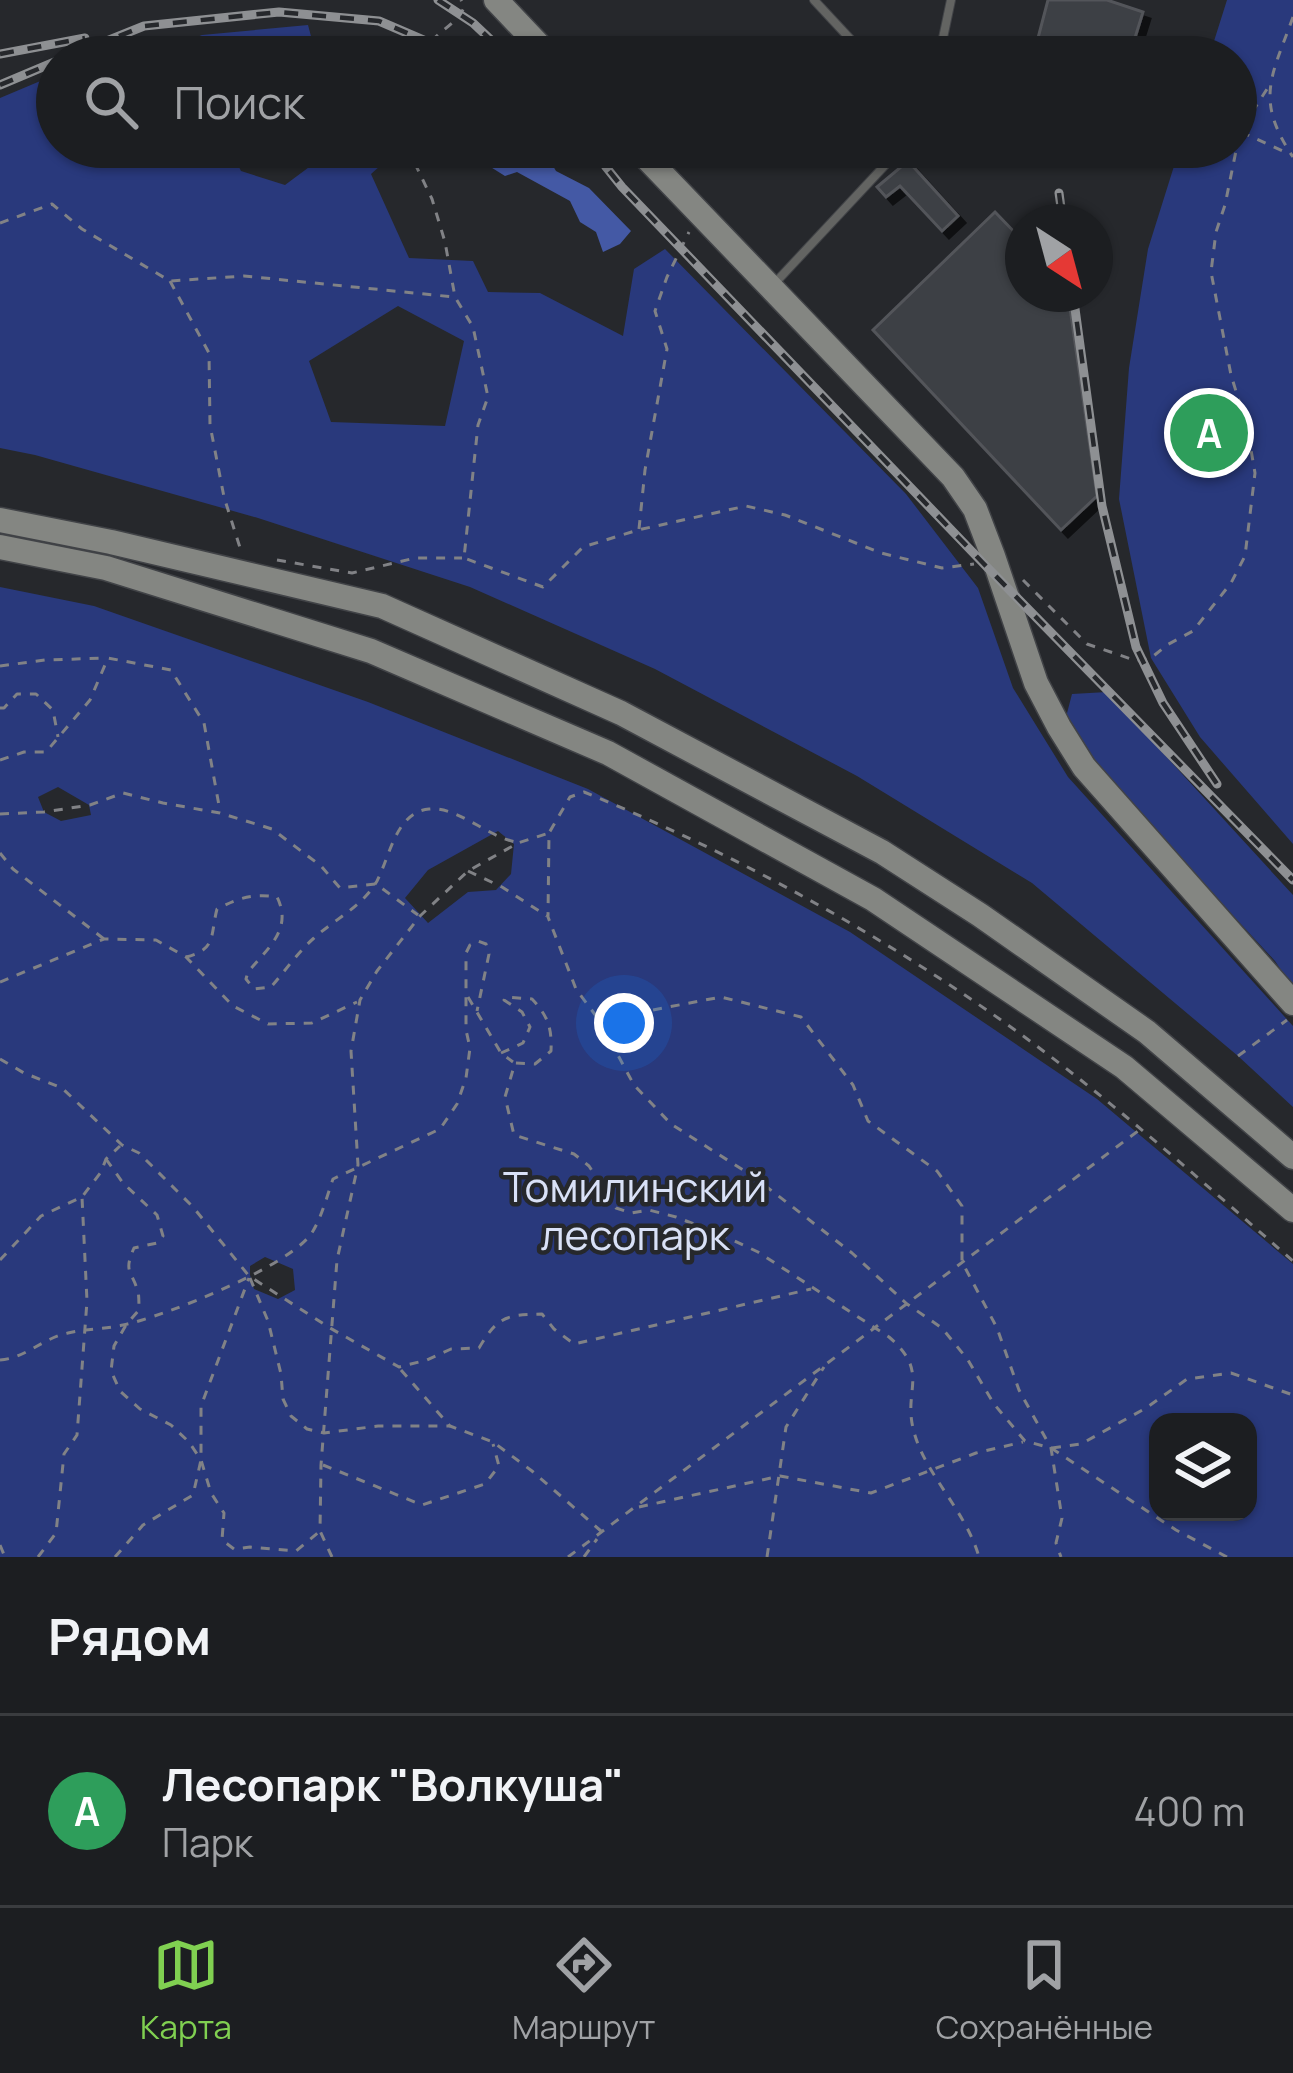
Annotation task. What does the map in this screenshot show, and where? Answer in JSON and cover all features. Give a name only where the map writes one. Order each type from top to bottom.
[{"type":"main road","points":[[496,0],[530,36]]},
{"type":"main road","points":[[655,168],[953,477],[975,509],[1036,683],[1084,767],[1293,1003]]},
{"type":"main road","points":[[0,520],[382,606],[621,713],[882,852],[980,915],[1148,1032],[1293,1157]]},
{"type":"main road","points":[[0,547],[106,568],[370,651],[608,753],[873,899],[1124,1067],[1293,1210]]},
{"type":"lane","points":[[814,0],[847,36]]},
{"type":"lane","points":[[943,36],[951,0]]},
{"type":"lane","points":[[770,288],[882,168]]},
{"type":"path","points":[[436,36],[456,22],[464,8],[460,0]]},
{"type":"path","points":[[1257,105],[1293,17]]},
{"type":"path","points":[[1267,89],[1274,122],[1292,156]]},
{"type":"path","points":[[1257,139],[1292,156]]},
{"type":"path","points":[[417,168],[445,242],[455,298],[473,327],[488,397],[478,425],[464,558]]},
{"type":"path","points":[[1025,583],[1087,644],[1137,661],[1151,658],[1192,631],[1232,583],[1245,556],[1255,473],[1211,272],[1232,168]]},
{"type":"path","points":[[0,223],[52,204],[82,229],[170,280],[209,353],[210,425],[224,496],[247,568]]},
{"type":"path","points":[[638,530],[667,349],[655,311],[695,220]]},
{"type":"path","points":[[170,280],[244,276],[455,298]]},
{"type":"path","points":[[275,560],[352,573],[415,558],[464,558],[543,587],[583,547],[746,506],[785,515],[881,553],[942,568],[996,562]]},
{"type":"path","points":[[0,760],[24,752],[46,752],[90,700],[108,658]]},
{"type":"path","points":[[0,665],[108,658],[171,670],[204,723],[220,813]]},
{"type":"path","points":[[0,708],[17,694],[36,694],[53,710],[59,739]]},
{"type":"path","points":[[1025,1441],[942,1328],[754,1177],[671,1124],[634,1085],[599,1020],[576,989],[548,917],[549,833],[569,796],[584,792],[661,823],[901,954],[992,1014],[1293,1261]]},
{"type":"path","points":[[0,814],[90,805],[123,793],[220,813],[272,829],[321,866],[340,888],[376,884],[420,916]]},
{"type":"path","points":[[186,957],[202,953],[212,942],[217,909],[242,897],[278,897],[285,912],[280,931],[246,979],[254,989],[271,987],[311,940],[376,884],[408,817],[424,809],[447,811],[518,843]]},
{"type":"path","points":[[332,1557],[320,1531],[321,1465],[337,1260],[358,1165],[351,1051],[360,1000],[377,970],[420,916],[468,871],[518,843],[549,833]]},
{"type":"path","points":[[0,853],[13,869],[104,939]]},
{"type":"path","points":[[468,871],[548,917]]},
{"type":"path","points":[[0,982],[104,939],[156,940],[186,957],[232,1006],[268,1024],[312,1023],[360,1000]]},
{"type":"path","points":[[0,1360],[16,1359],[62,1334],[126,1325],[174,1309],[250,1276],[293,1251],[312,1234],[333,1179],[440,1129],[457,1104],[470,1048],[466,953],[478,941],[487,944],[489,954],[477,1011]]},
{"type":"path","points":[[466,994],[501,1053],[514,1063],[535,1064],[550,1051],[552,1031],[546,1015],[532,999],[506,997],[530,1027],[523,1043],[501,1053]]},
{"type":"path","points":[[599,1020],[721,998],[801,1017],[853,1085],[868,1120],[937,1172],[962,1206],[962,1262],[997,1328],[1018,1390],[1051,1448],[1062,1518],[1056,1543],[1060,1557]]},
{"type":"path","points":[[1238,1056],[1293,1015]]},
{"type":"path","points":[[0,1059],[62,1088],[122,1145],[139,1153],[193,1207],[250,1276],[398,1367],[450,1426]]},
{"type":"path","points":[[514,1063],[506,1097],[514,1135],[574,1154],[589,1166],[616,1208],[676,1216],[758,1252],[906,1352],[913,1367],[913,1430],[980,1557]]},
{"type":"path","points":[[568,1557],[1139,1130]]},
{"type":"path","points":[[0,1261],[41,1216],[82,1196],[106,1159],[122,1145]]},
{"type":"path","points":[[106,1159],[157,1215],[163,1236],[157,1243],[134,1248],[128,1263],[129,1276],[139,1292],[139,1310],[113,1346],[111,1371],[120,1391],[189,1442],[224,1513],[222,1540],[228,1546],[296,1551],[320,1531]]},
{"type":"path","points":[[38,1557],[56,1533],[64,1454],[77,1435],[87,1301],[82,1196]]},
{"type":"path","points":[[250,1276],[268,1321],[283,1399],[291,1415],[307,1429],[324,1433],[378,1426],[450,1426],[493,1442],[602,1532]]},
{"type":"path","points":[[115,1557],[143,1525],[193,1495],[200,1460],[201,1406],[250,1276]]},
{"type":"path","points":[[398,1367],[451,1349],[479,1348],[491,1327],[510,1315],[542,1314],[574,1343],[812,1288]]},
{"type":"path","points":[[766,1557],[786,1426],[825,1365]]},
{"type":"path","points":[[1051,1448],[1081,1444],[1187,1379],[1231,1373],[1293,1395]]},
{"type":"path","points":[[634,1508],[780,1476],[871,1493],[1025,1441],[1051,1448],[1176,1530],[1227,1557]]},
{"type":"path","points":[[321,1465],[422,1505],[485,1484],[499,1466],[493,1442]]},
{"type":"path","points":[[584,1557],[602,1532]]},
{"type":"path","points":[[0,1545],[5,1557]]},
{"type":"green space","points":[[1227,0],[1293,0],[1293,844],[1200,737],[1151,658],[1119,499],[1129,368],[1148,249],[1173,168],[1257,168],[1257,36],[1216,36]]},
{"type":"green space","points":[[308,25],[311,36],[199,36]]},
{"type":"green space","points":[[36,83],[36,168],[240,168],[285,185],[308,168],[378,168],[371,174],[409,258],[473,261],[488,292],[540,293],[623,336],[634,269],[665,249],[906,494],[978,588],[1013,688],[1068,777],[1293,1026],[1293,1107],[1032,883],[857,776],[655,669],[470,587],[258,518],[0,448],[0,98]],"holes":[[[398,306],[464,341],[445,426],[331,422],[309,361]]]},
{"type":"green space","name":"Томилинский лесопарк","points":[[0,587],[94,606],[368,702],[588,789],[850,932],[1097,1099],[1293,1264],[1293,1557],[0,1557]],"holes":[[[58,787],[89,805],[91,815],[61,821],[44,812],[38,797]],[[498,831],[514,844],[511,874],[496,890],[468,892],[428,923],[405,898],[428,870]],[[265,1257],[293,1269],[295,1290],[278,1299],[254,1289],[250,1266]]]},
{"type":"green space","points":[[1107,692],[1293,895],[1293,988],[1275,961],[1089,760],[1066,717],[1072,694]]},
{"type":"shaded area","points":[[492,168],[554,168],[589,188],[631,231],[620,244],[603,252],[596,232],[580,222],[570,201],[517,172],[505,176]]},
{"type":"building","points":[[1048,0],[1107,0],[1143,12],[1136,36],[1039,36]]},
{"type":"building","points":[[900,168],[914,168],[958,216],[942,231],[900,186],[886,197],[877,187]]},
{"type":"building","points":[[995,212],[1005,222],[1005,312],[1071,312],[1097,496],[1061,530],[873,330]]},
{"type":"railway","points":[[438,0],[487,36]]},
{"type":"railway","points":[[119,36],[144,26],[279,12],[379,21],[414,36]]},
{"type":"railway","points":[[0,54],[36,47]]},
{"type":"railway","points":[[0,85],[36,70]]},
{"type":"railway","points":[[607,168],[1293,880]]},
{"type":"railway","points":[[1059,193],[1061,204]]},
{"type":"railway","points":[[1075,312],[1102,506],[1136,647],[1163,703],[1217,784]]},
{"type":"place","name":"Лесопарк \"Волкуша\"","points":[[1209,433]]}]
